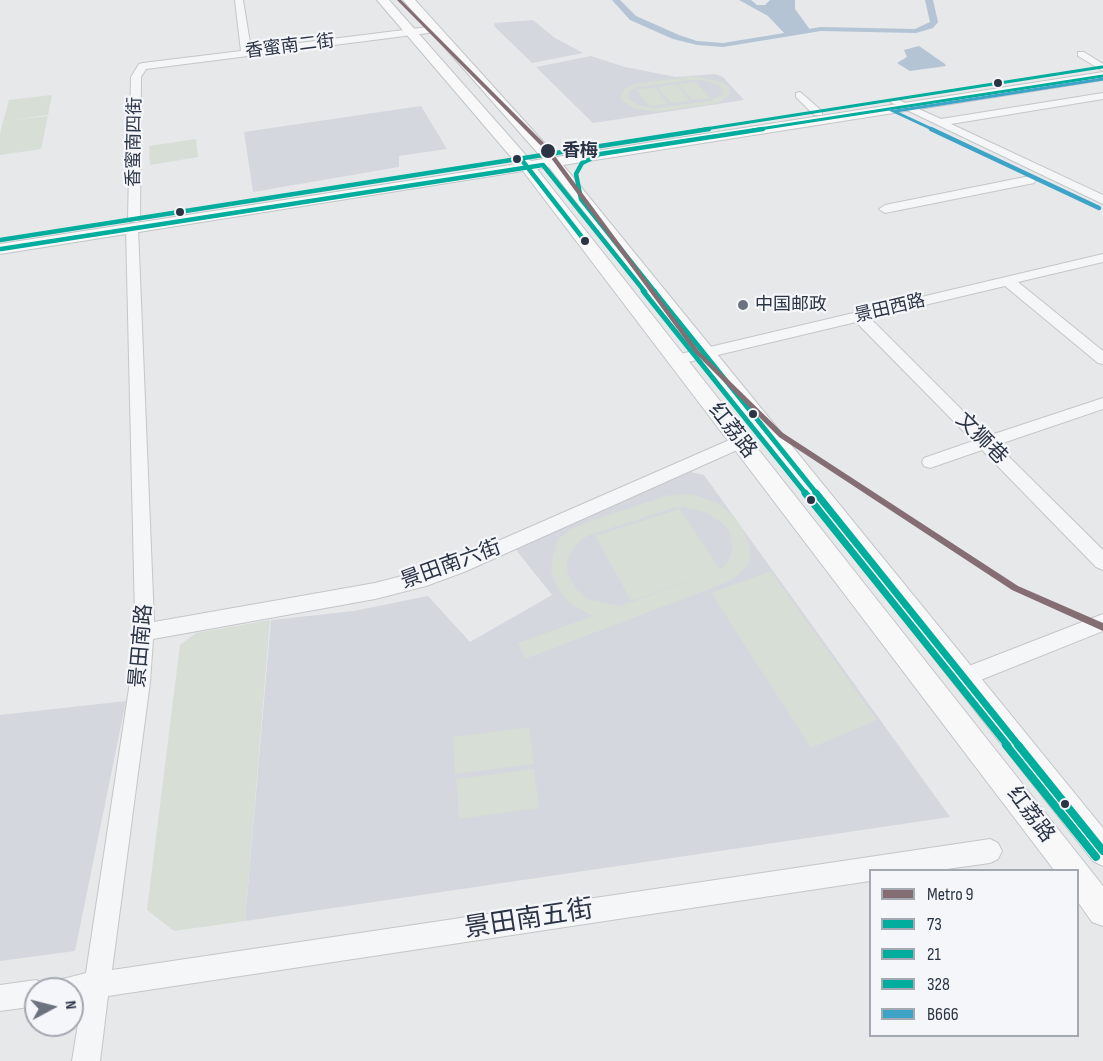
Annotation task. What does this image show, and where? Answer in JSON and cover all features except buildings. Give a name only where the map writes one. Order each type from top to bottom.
[{"type":"main road","name":"红荔路","points":[[383,0],[524,162],[1071,869]]},
{"type":"main road","name":"红荔路","points":[[408,0],[549,158],[1103,851]]},
{"type":"main road","points":[[528,133],[566,145],[602,150],[818,113],[900,104],[1103,69]]},
{"type":"main road","points":[[0,240],[451,177],[549,158],[900,104],[1103,76]]},
{"type":"main road","points":[[476,166],[495,155],[500,146],[498,133]]},
{"type":"main road","points":[[581,199],[576,171],[582,163],[602,150]]},
{"type":"main road","points":[[0,249],[133,223],[476,166],[524,162]]},
{"type":"main road","points":[[451,177],[515,178],[549,194]]},
{"type":"main road","points":[[1079,881],[1103,911]]},
{"type":"street","points":[[239,0],[246,52]]},
{"type":"street","name":"香蜜南二街","points":[[143,66],[436,29]]},
{"type":"street","points":[[1081,54],[1103,69]]},
{"type":"street","name":"香蜜南四街","points":[[133,223],[136,77],[143,66]]},
{"type":"street","points":[[800,95],[818,113]]},
{"type":"street","points":[[935,127],[1103,96]]},
{"type":"street","points":[[900,104],[935,127],[1030,180],[1103,214]]},
{"type":"street","points":[[935,127],[1103,200]]},
{"type":"street","points":[[885,209],[1030,180]]},
{"type":"street","name":"景田南路","points":[[86,1061],[140,682],[146,599],[133,223]]},
{"type":"street","name":"景田西路","points":[[676,360],[1103,258]]},
{"type":"street","points":[[1008,280],[1103,359]]},
{"type":"street","name":"文狮巷","points":[[859,316],[1103,562]]},
{"type":"street","points":[[930,462],[1103,403]]},
{"type":"street","name":"景田南六街","points":[[144,632],[375,591],[426,578],[457,567],[740,442]]},
{"type":"street","points":[[963,678],[1103,622]]},
{"type":"street","name":"景田南五街","points":[[870,869],[990,851]]},
{"type":"street","name":"景田南五街","points":[[84,987],[869,869]]},
{"type":"street","points":[[0,998],[24,995]]},
{"type":"shaded area","points":[[533,20],[555,38],[583,53],[532,63],[494,26],[495,23]]},
{"type":"shaded area","points":[[591,56],[625,67],[676,77],[715,74],[723,77],[744,100],[593,123],[536,67]]},
{"type":"shaded area","points":[[694,76],[722,82],[730,88],[730,95],[718,103],[655,112],[633,108],[620,99],[624,89],[634,84]],"holes":[[[701,80],[716,84],[722,88],[723,94],[709,101],[654,108],[638,105],[628,98],[630,91],[638,87]]]},
{"type":"shaded area","points":[[696,82],[710,98],[692,100],[678,84]]},
{"type":"shaded area","points":[[676,84],[690,101],[671,103],[657,87]]},
{"type":"shaded area","points":[[655,87],[668,104],[649,106],[636,90]]},
{"type":"shaded area","points":[[52,95],[48,115],[10,120],[48,116],[41,149],[0,155],[0,133],[9,100]]},
{"type":"shaded area","points":[[421,106],[447,149],[399,156],[399,167],[253,192],[244,132]]},
{"type":"shaded area","points":[[196,139],[198,157],[150,165],[149,146]]},
{"type":"shaded area","points":[[686,471],[704,475],[950,817],[245,921],[271,620],[354,611],[428,596],[470,642],[552,595],[513,546]]},
{"type":"shaded area","points":[[691,494],[718,503],[735,518],[750,547],[748,566],[733,579],[707,590],[525,659],[518,643],[593,616],[570,604],[556,586],[551,572],[557,540],[573,528],[587,522],[669,495]],"holes":[[[684,507],[705,512],[729,531],[732,548],[728,562],[720,569],[680,509],[595,536],[631,601],[718,571],[620,606],[590,600],[576,589],[568,574],[569,555],[581,540],[590,535],[673,508]]]},
{"type":"shaded area","points":[[771,571],[877,720],[811,748],[711,593]]},
{"type":"shaded area","points":[[270,620],[245,921],[174,931],[147,910],[180,645],[196,633]]},
{"type":"shaded area","points":[[126,701],[75,951],[0,961],[0,715]]},
{"type":"shaded area","points":[[529,727],[534,764],[455,774],[453,737]]},
{"type":"shaded area","points":[[534,769],[539,808],[459,819],[456,779]]},
{"type":"water","points":[[739,0],[751,0],[757,5],[765,5],[770,0],[795,0],[795,9],[811,31],[786,35],[768,16]]},
{"type":"water","points":[[919,46],[946,66],[910,71],[897,63],[907,57],[904,50]]},
{"type":"waterway","points":[[616,0],[633,18],[676,37],[697,43],[723,45],[821,29],[916,31],[934,22],[929,0]]},
{"type":"metro line","name":"9","points":[[399,0],[547,149],[697,352],[781,435],[1015,588],[1103,627]]},
{"type":"transit line","name":"328","points":[[0,240],[1102,67]]},
{"type":"transit line","name":"73","points":[[1103,76],[600,154],[582,163],[576,174],[581,199],[1103,851]]},
{"type":"transit line","name":"B666","points":[[896,111],[1103,79]]},
{"type":"transit line","name":"B666","points":[[891,110],[1099,208]]},
{"type":"transit line","name":"73","points":[[521,159],[585,241]]},
{"type":"transit line","name":"21","points":[[1,249],[543,165],[1096,857]]},
{"type":"place","name":"香梅","points":[[548,151]]},
{"type":"place","name":"中国邮政","points":[[743,305]]}]
